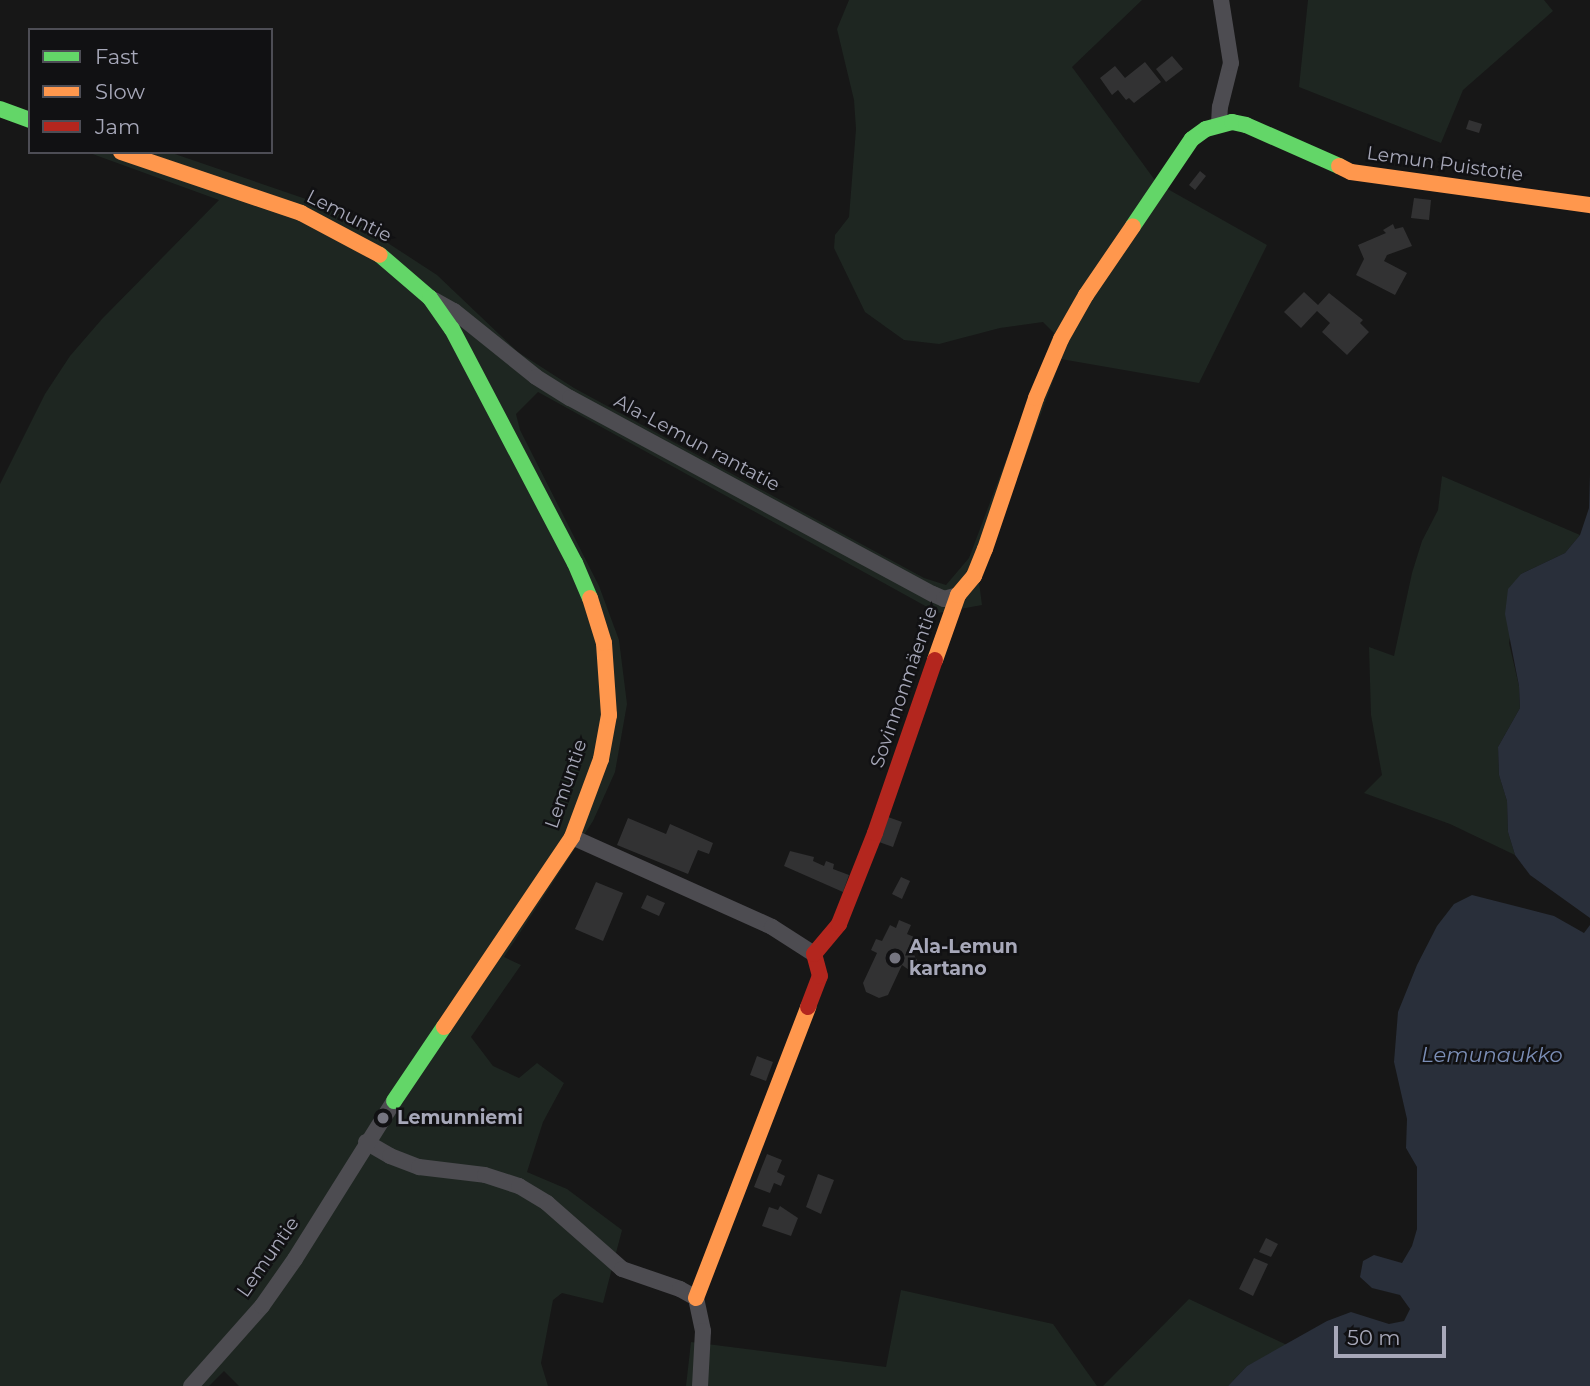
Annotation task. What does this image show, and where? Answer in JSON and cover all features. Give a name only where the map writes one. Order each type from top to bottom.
[{"type":"street","points":[[1219,124],[1220,107],[1231,62],[1221,0]]},
{"type":"street","points":[[0,109],[28,119]]},
{"type":"street","name":"Lemun Puistotie","points":[[1219,124],[1246,125],[1351,172],[1590,205]]},
{"type":"street","name":"Sovinnonmäentie","points":[[814,954],[839,923],[844,911],[875,833],[958,595],[974,576],[985,549],[1036,398],[1061,339],[1109,260],[1192,139],[1219,124]]},
{"type":"street","name":"Lemuntie","points":[[127,154],[301,213],[338,230],[375,250],[403,271],[429,298],[452,329],[575,564],[591,600],[604,643],[609,715],[601,759],[572,836],[366,1142],[295,1259],[262,1306],[191,1386]]},
{"type":"street","name":"Ala-Lemun rantatie","points":[[429,298],[454,311],[505,354],[570,398],[933,594],[944,599],[958,595]]},
{"type":"street","points":[[572,836],[772,927],[814,954],[820,976],[696,1298],[703,1331],[699,1386]]},
{"type":"street","points":[[366,1142],[390,1156],[419,1167],[485,1175],[519,1186],[547,1203],[622,1269],[680,1289],[696,1298]]},
{"type":"shaded area","points":[[849,0],[1142,0],[1072,67],[1157,183],[1267,245],[1199,383],[1061,359],[979,582],[982,605],[938,613],[538,392],[516,414],[520,430],[599,586],[619,640],[627,704],[615,772],[593,821],[504,957],[521,965],[471,1037],[493,1066],[519,1078],[537,1063],[564,1083],[543,1122],[527,1172],[567,1189],[622,1230],[603,1303],[562,1293],[553,1300],[541,1363],[548,1386],[239,1386],[224,1371],[209,1386],[0,1386],[0,484],[45,394],[70,356],[102,319],[219,200],[92,154],[175,154],[303,198],[351,219],[437,275],[518,352],[574,388],[924,578],[946,585],[969,558],[1054,333],[1043,322],[1000,328],[939,344],[904,340],[865,312],[834,248],[835,235],[849,217],[856,129],[854,100],[837,29]]},
{"type":"shaded area","points":[[1308,0],[1544,0],[1553,11],[1463,90],[1441,143],[1299,87]]},
{"type":"shaded area","points":[[1442,476],[1580,535],[1565,553],[1521,574],[1509,643],[1519,686],[1520,708],[1498,747],[1499,775],[1507,801],[1508,832],[1515,855],[1450,824],[1364,793],[1382,775],[1371,715],[1369,647],[1394,656],[1412,573],[1422,541],[1438,510]]},
{"type":"shaded area","points":[[901,1290],[1053,1324],[1097,1386],[686,1386],[691,1342],[886,1367]]},
{"type":"shaded area","points":[[1189,1299],[1287,1345],[1247,1366],[1228,1386],[1103,1386]]},
{"type":"water","points":[[1590,474],[1590,918],[1530,875],[1515,855],[1508,832],[1507,801],[1499,775],[1498,747],[1520,708],[1519,686],[1505,614],[1508,589],[1521,574],[1565,553],[1580,535],[1589,508]]},
{"type":"water","name":"Lemunaukko","points":[[1472,895],[1554,916],[1584,933],[1590,925],[1590,1386],[1228,1386],[1247,1366],[1327,1321],[1351,1312],[1389,1324],[1404,1321],[1410,1309],[1400,1295],[1372,1288],[1360,1277],[1363,1261],[1374,1255],[1402,1263],[1412,1246],[1417,1229],[1417,1167],[1406,1148],[1407,1119],[1394,1062],[1398,1012],[1417,965],[1437,926],[1454,904]]},
{"type":"building","points":[[1172,56],[1183,69],[1166,82],[1156,69]]},
{"type":"building","points":[[1145,62],[1161,82],[1134,103],[1129,98],[1126,100],[1118,90],[1112,95],[1100,78],[1115,66],[1125,78]]},
{"type":"building","points":[[1469,120],[1482,124],[1479,133],[1466,129]]},
{"type":"building","points":[[1200,171],[1206,176],[1195,190],[1189,185]]},
{"type":"building","points":[[1414,198],[1431,200],[1429,220],[1411,218]]},
{"type":"building","points":[[1393,224],[1395,229],[1403,227],[1412,246],[1387,255],[1384,261],[1407,273],[1395,295],[1356,275],[1364,259],[1358,245],[1386,233],[1383,230]]},
{"type":"building","points":[[1304,292],[1318,305],[1329,293],[1363,320],[1360,323],[1369,332],[1347,355],[1322,332],[1330,323],[1317,311],[1301,328],[1284,312]]},
{"type":"building","points":[[888,817],[902,822],[893,847],[879,842]]},
{"type":"building","points":[[628,818],[666,834],[670,824],[713,843],[709,854],[698,850],[688,874],[617,845]]},
{"type":"building","points":[[790,851],[814,857],[813,861],[824,866],[826,861],[834,864],[833,869],[849,875],[843,892],[784,866]]},
{"type":"building","points":[[901,877],[910,881],[902,899],[892,894]]},
{"type":"building","points":[[596,882],[623,893],[603,941],[575,929]]},
{"type":"building","points":[[647,895],[665,903],[659,916],[641,908]]},
{"type":"building","name":"Ala-Lemun kartano","points":[[899,920],[911,925],[907,934],[914,937],[906,953],[914,955],[917,960],[909,970],[902,965],[888,995],[879,998],[866,992],[863,983],[877,953],[871,950],[876,939],[882,941],[890,925],[896,928]]},
{"type":"building","points":[[757,1056],[773,1062],[766,1081],[750,1075]]},
{"type":"building","points":[[767,1154],[782,1160],[777,1172],[785,1176],[781,1186],[774,1183],[770,1193],[754,1187]]},
{"type":"building","points":[[818,1174],[834,1180],[821,1214],[806,1207]]},
{"type":"building","points":[[780,1206],[798,1218],[791,1236],[762,1226],[769,1207],[778,1210]]},
{"type":"building","points":[[1266,1238],[1278,1244],[1271,1257],[1259,1252]]},
{"type":"building","points":[[1254,1258],[1268,1264],[1253,1296],[1239,1289]]},
{"type":"traffic: fast","points":[[0,109],[28,119]]},
{"type":"traffic: fast","points":[[1133,226],[1192,139],[1206,129],[1232,122],[1246,125],[1339,166]]},
{"type":"traffic: fast","points":[[380,255],[430,298],[452,329],[575,563],[590,598]]},
{"type":"traffic: fast","points":[[394,1101],[444,1027]]},
{"type":"traffic: slow","points":[[127,154],[301,213],[380,255]]},
{"type":"traffic: slow","points":[[1339,166],[1351,172],[1590,205]]},
{"type":"traffic: slow","points":[[935,660],[958,595],[974,576],[985,549],[1036,398],[1061,339],[1086,295],[1133,226]]},
{"type":"traffic: slow","points":[[444,1027],[572,837],[601,759],[609,715],[604,643],[590,598]]},
{"type":"traffic: slow","points":[[696,1298],[808,1007]]},
{"type":"traffic: jam","points":[[808,1007],[820,976],[814,954],[839,924],[875,833],[935,660]]},
{"type":"place","name":"Ala-Lemun kartano","points":[[895,958]]},
{"type":"place","name":"Lemunniemi","points":[[383,1118]]}]
